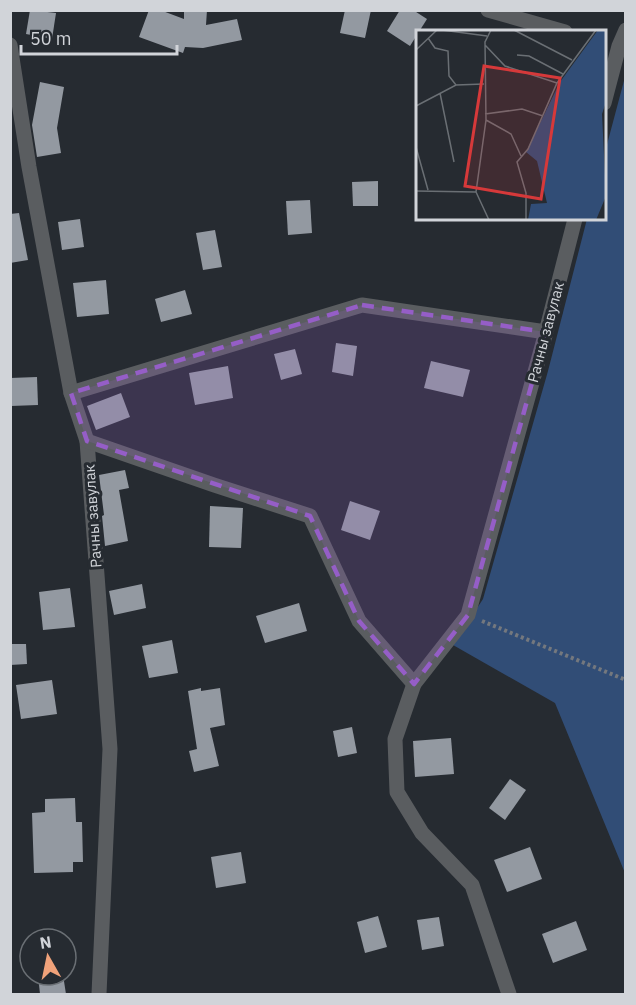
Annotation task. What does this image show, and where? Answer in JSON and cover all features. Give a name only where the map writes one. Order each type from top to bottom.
[{"type":"street","points":[[488,10],[558,30]]},
{"type":"street","points":[[606,88],[612,44],[626,30]]},
{"type":"street","name":"Рачны завулак","points":[[10,45],[71,393],[87,441],[110,749],[99,994]]},
{"type":"street","points":[[10,149],[26,146]]},
{"type":"street","name":"Рачны завулак","points":[[509,994],[472,885],[422,833],[397,792],[395,739],[414,684],[468,615],[575,220]]},
{"type":"street","points":[[71,393],[362,305],[546,332]]},
{"type":"street","points":[[87,441],[310,516],[359,621],[414,684]]},
{"type":"path","points":[[468,615],[626,680]]},
{"type":"highlighted area","points":[[362,305],[546,332],[468,615],[414,684],[359,621],[310,516],[87,441],[71,393]]},
{"type":"shaded area","points":[[625,77],[625,873],[555,703],[453,645],[483,599],[548,371],[587,220],[606,220],[606,148]]},
{"type":"building","points":[[30,10],[56,13],[52,39],[26,34]]},
{"type":"building","points":[[149,10],[160,10],[184,19],[184,10],[207,10],[206,25],[237,19],[242,40],[203,48],[185,47],[183,53],[139,37]]},
{"type":"building","points":[[345,10],[371,10],[365,38],[340,33]]},
{"type":"building","points":[[400,10],[413,10],[427,19],[420,30],[416,30],[416,36],[410,46],[387,31]]},
{"type":"building","points":[[40,82],[64,87],[57,128],[61,153],[37,157],[32,125]]},
{"type":"building","points":[[378,181],[378,206],[353,206],[352,182]]},
{"type":"building","points":[[310,200],[312,233],[288,235],[286,201]]},
{"type":"building","points":[[19,213],[28,260],[10,263],[10,214]]},
{"type":"building","points":[[80,219],[84,247],[62,250],[58,222]]},
{"type":"building","points":[[215,230],[222,267],[203,270],[196,233]]},
{"type":"building","points":[[106,280],[109,314],[77,317],[73,283]]},
{"type":"building","points":[[185,290],[192,314],[161,322],[155,299]]},
{"type":"building","points":[[336,343],[357,346],[353,376],[332,372]]},
{"type":"building","points":[[295,349],[302,374],[281,380],[274,354]]},
{"type":"building","points":[[431,361],[470,370],[463,397],[424,388]]},
{"type":"building","points":[[228,366],[233,398],[195,405],[189,373]]},
{"type":"building","points":[[37,377],[38,405],[11,406],[10,378]]},
{"type":"building","points":[[121,393],[130,417],[96,430],[87,406]]},
{"type":"building","points":[[125,470],[129,488],[119,490],[128,541],[105,546],[99,475]]},
{"type":"building","points":[[350,501],[380,511],[370,540],[341,530]]},
{"type":"building","points":[[210,506],[243,508],[241,548],[209,547]]},
{"type":"building","points":[[142,584],[146,608],[114,615],[109,591]]},
{"type":"building","points":[[70,588],[75,627],[43,630],[39,592]]},
{"type":"building","points":[[299,603],[307,631],[265,643],[256,616]]},
{"type":"building","points":[[172,640],[178,673],[149,678],[142,646]]},
{"type":"building","points":[[10,644],[26,644],[27,664],[10,665]]},
{"type":"building","points":[[52,680],[57,714],[21,719],[16,685]]},
{"type":"building","points":[[201,688],[201,691],[220,688],[225,725],[210,728],[219,766],[194,772],[189,751],[197,749],[188,691]]},
{"type":"building","points":[[352,727],[357,753],[338,757],[333,731]]},
{"type":"building","points":[[451,738],[454,774],[415,777],[413,741]]},
{"type":"building","points":[[510,779],[526,790],[505,820],[489,808]]},
{"type":"building","points":[[75,798],[76,822],[82,822],[83,862],[73,862],[73,872],[34,873],[32,813],[45,812],[45,799]]},
{"type":"building","points":[[530,847],[542,879],[507,892],[494,860]]},
{"type":"building","points":[[241,852],[246,883],[216,888],[211,857]]},
{"type":"building","points":[[378,916],[387,947],[365,953],[357,922]]},
{"type":"building","points":[[439,917],[444,946],[422,950],[417,920]]},
{"type":"building","points":[[576,921],[587,950],[553,963],[542,934]]},
{"type":"building","points":[[39,987],[65,987],[66,994],[40,994]]}]
